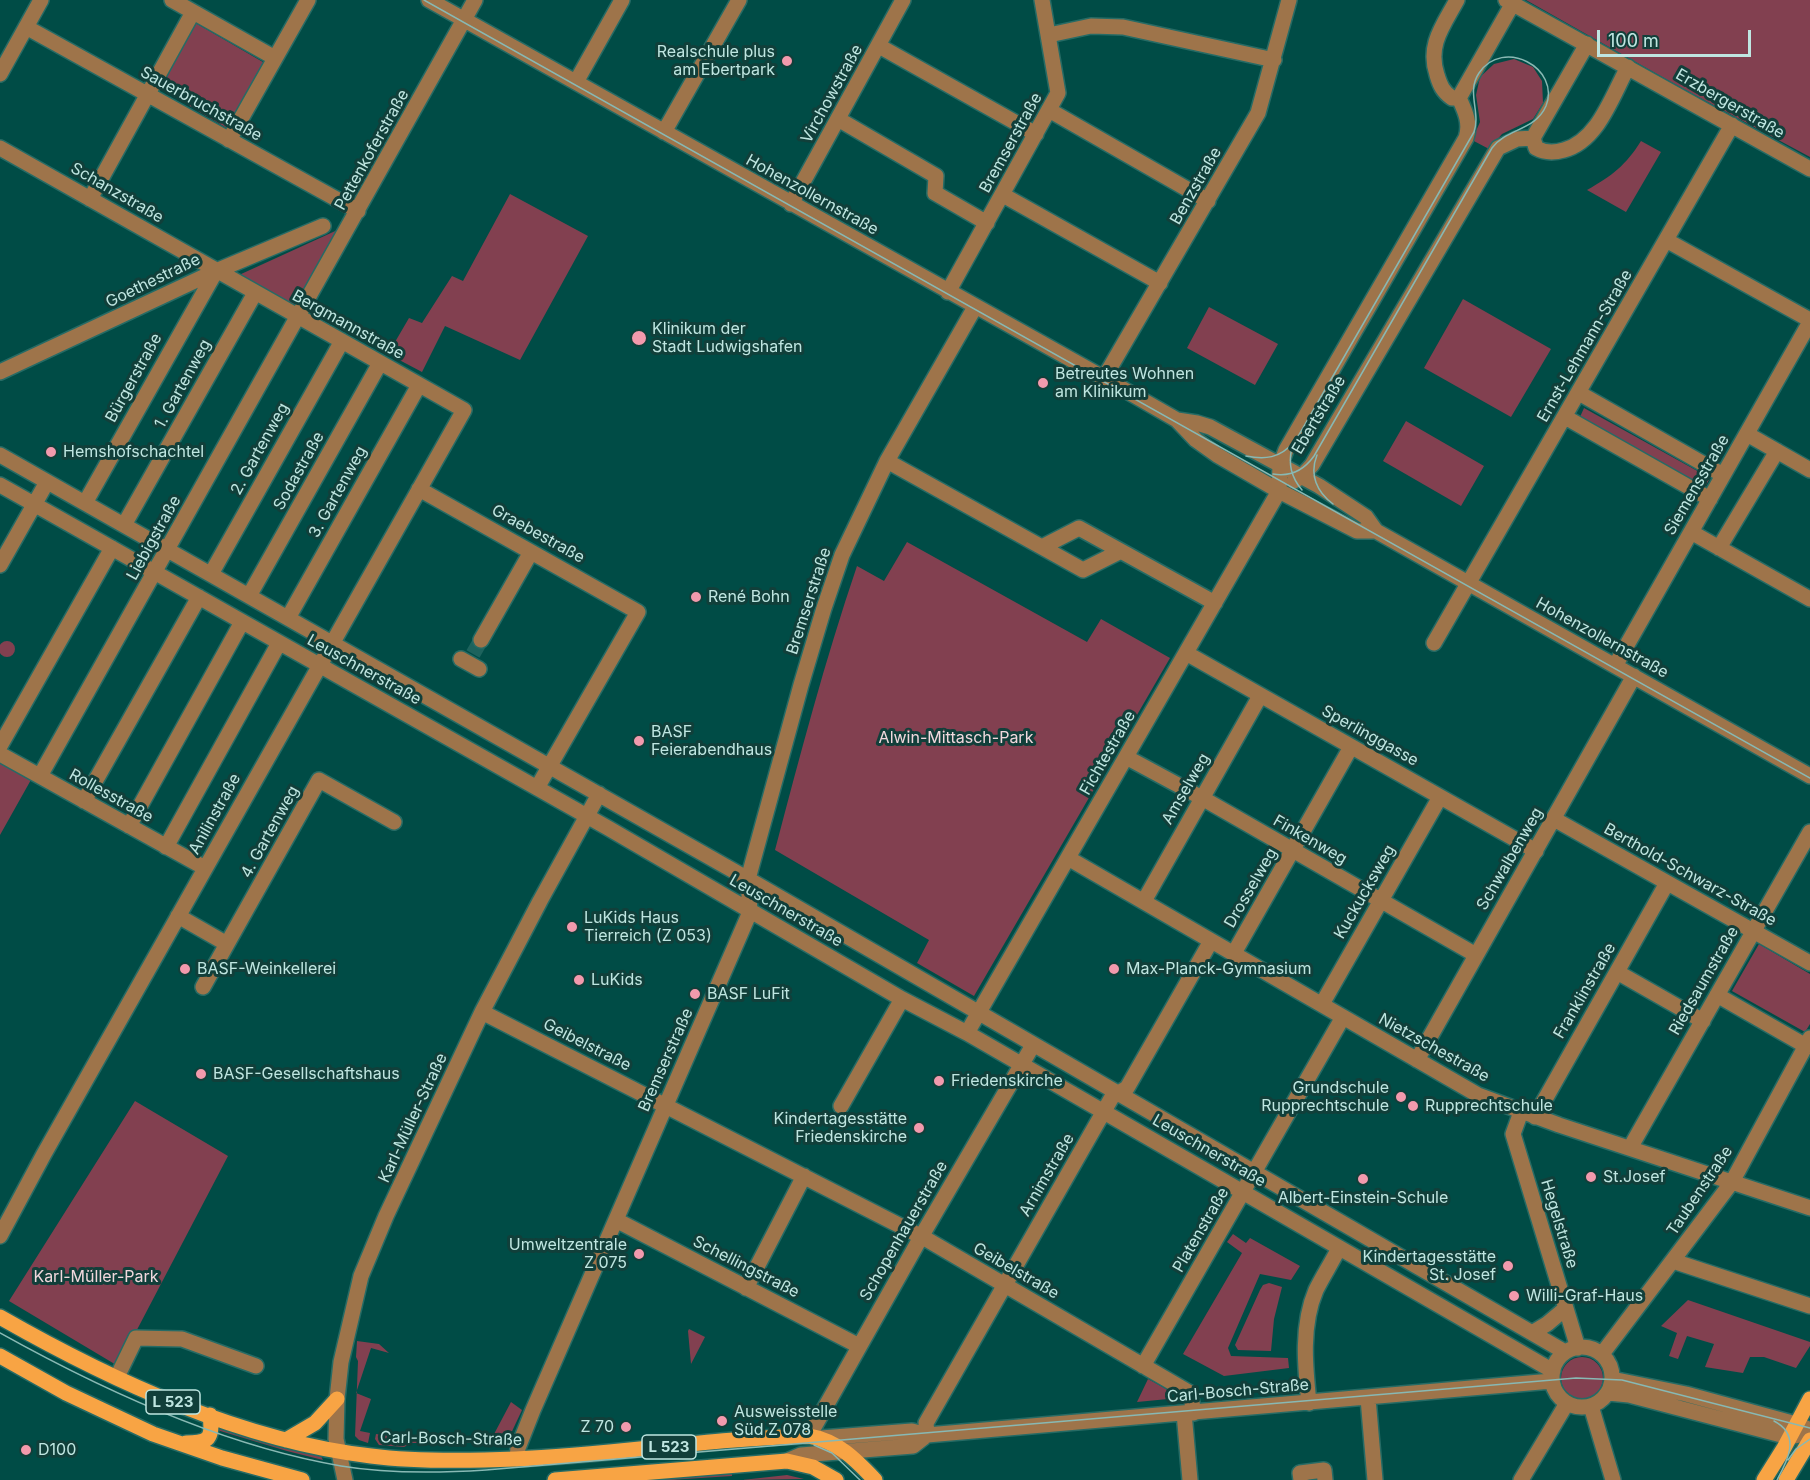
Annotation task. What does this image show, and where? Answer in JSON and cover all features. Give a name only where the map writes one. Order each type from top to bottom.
[{"type":"main road","name":"Carl-Bosch-Straße","points":[[0,1317],[117,1377],[210,1415],[286,1440],[371,1456],[416,1459],[517,1459],[815,1437]]},
{"type":"main road","name":"L 523","points":[[1,1356],[66,1393],[153,1434],[222,1458],[302,1480]]},
{"type":"main road","points":[[286,1440],[315,1423],[337,1399]]},
{"type":"main road","points":[[1764,1480],[1801,1431],[1810,1399]]},
{"type":"main road","name":"L 523","points":[[180,1444],[207,1440],[212,1431],[210,1415]]},
{"type":"main road","points":[[815,1437],[846,1452],[875,1480]]},
{"type":"main road","points":[[1786,1480],[1810,1440]]},
{"type":"main road","name":"Carl-Bosch-Straße","points":[[555,1480],[788,1461]]},
{"type":"main road","name":"L 523","points":[[788,1461],[813,1467],[836,1480]]},
{"type":"street","points":[[0,74],[41,0]]},
{"type":"street","points":[[172,0],[275,58]]},
{"type":"street","points":[[229,140],[308,0]]},
{"type":"street","name":"Hohenzollernstraße","points":[[429,0],[1177,420],[1196,440],[1217,455],[1279,490],[1357,531],[1376,531]]},
{"type":"street","name":"Pettenkoferstraße","points":[[299,317],[475,0]]},
{"type":"street","points":[[576,82],[622,0]]},
{"type":"street","points":[[664,132],[739,0]]},
{"type":"street","name":"Virchowstraße","points":[[791,204],[903,0]]},
{"type":"street","name":"Bremserstraße","points":[[948,292],[1058,93],[1042,0]]},
{"type":"street","name":"Benzstraße","points":[[1104,378],[1258,113],[1289,0]]},
{"type":"street","points":[[1457,0],[1436,39],[1432,56],[1439,84],[1452,98],[1460,98],[1509,2]]},
{"type":"street","name":"Erzbergerstraße","points":[[1509,2],[1810,170]]},
{"type":"street","points":[[90,199],[193,12]]},
{"type":"street","points":[[1049,35],[1090,26],[1123,27],[1274,60]]},
{"type":"street","name":"Sauerbruchstraße","points":[[26,27],[358,212]]},
{"type":"street","points":[[1587,44],[1533,138],[1536,148],[1542,151],[1558,152],[1580,144],[1594,130],[1628,67]]},
{"type":"street","points":[[879,46],[1036,134]]},
{"type":"street","name":"Ebertstraße","points":[[1279,490],[1280,466],[1286,450],[1466,138],[1469,125],[1460,98]]},
{"type":"street","points":[[1050,110],[1208,201]]},
{"type":"street","points":[[838,119],[936,176],[934,193],[987,223]]},
{"type":"street","name":"Ernst-Lehmann-Straße","points":[[1434,643],[1732,125]]},
{"type":"street","name":"Ebertstraße","points":[[1279,490],[1301,477],[1315,460],[1491,157],[1498,148],[1508,142],[1533,138]]},
{"type":"street","name":"Schanzstraße","points":[[0,147],[216,271]]},
{"type":"street","points":[[1003,195],[1160,283]]},
{"type":"street","name":"Goethestraße","points":[[0,372],[216,271],[323,226]]},
{"type":"street","points":[[1666,240],[1810,321]]},
{"type":"street","name":"Bergmannstraße","points":[[216,271],[464,410]]},
{"type":"street","name":"Bürgerstraße","points":[[85,503],[216,271]]},
{"type":"street","name":"1. Gartenweg","points":[[124,525],[255,293]]},
{"type":"street","name":"Bremserstraße","points":[[517,1459],[518,1448],[533,1410],[750,912],[748,879],[824,608],[846,548],[886,461],[975,307]]},
{"type":"street","name":"Liebigstraße","points":[[40,776],[299,317]]},
{"type":"street","name":"Siemensstraße","points":[[1615,666],[1810,321]]},
{"type":"street","name":"2. Gartenweg","points":[[210,574],[342,341]]},
{"type":"street","name":"Sodastraße","points":[[249,596],[380,363]]},
{"type":"street","name":"3. Gartenweg","points":[[288,618],[419,385]]},
{"type":"street","points":[[1579,393],[1723,475]]},
{"type":"street","name":"Anilinstraße","points":[[0,1236],[464,410]]},
{"type":"street","points":[[1565,417],[1710,499]]},
{"type":"street","name":"Hohenzollernstraße","points":[[1177,420],[1210,427],[1301,477],[1366,517],[1376,531],[1810,776]]},
{"type":"street","points":[[1747,434],[1810,470]]},
{"type":"street","points":[[1719,548],[1776,451]]},
{"type":"street","name":"Leuschnerstraße","points":[[0,455],[748,879],[1532,1333],[1572,1350]]},
{"type":"street","points":[[886,461],[1083,570],[1121,551]]},
{"type":"street","points":[[0,565],[47,482]]},
{"type":"street","name":"Leuschnerstraße","points":[[0,485],[537,788],[902,999],[967,1033],[1244,1192],[1553,1376]]},
{"type":"street","name":"Graebestraße","points":[[419,489],[638,612],[550,766]]},
{"type":"street","name":"Fichtestraße","points":[[967,1033],[1279,490]]},
{"type":"street","points":[[1042,547],[1079,528],[1215,603]]},
{"type":"street","points":[[1691,532],[1810,599]]},
{"type":"street","points":[[0,746],[112,548]]},
{"type":"street","points":[[482,640],[531,552]]},
{"type":"street","points":[[84,801],[199,597]]},
{"type":"street","points":[[129,826],[242,622]]},
{"type":"street","points":[[166,847],[279,643]]},
{"type":"street","name":"Sperlinggasse","points":[[1186,653],[1536,851]]},
{"type":"street","name":"Schwalbenweg","points":[[1417,1060],[1634,676]]},
{"type":"street","name":"Amselweg","points":[[1144,901],[1260,696]]},
{"type":"street","name":"Drosselweg","points":[[1234,953],[1352,747]]},
{"type":"street","name":"Rollesstraße","points":[[0,754],[205,868]]},
{"type":"street","name":"Finkenweg","points":[[1126,757],[1476,955]]},
{"type":"street","points":[[537,788],[550,766]]},
{"type":"street","name":"4. Gartenweg","points":[[203,987],[319,780],[394,822]]},
{"type":"street","name":"Karl-Müller-Straße","points":[[345,1480],[336,1433],[337,1399],[340,1362],[361,1276],[386,1216],[482,1012],[599,794]]},
{"type":"street","name":"Kuckucksweg","points":[[1322,1004],[1440,797]]},
{"type":"street","name":"Berthold-Schwarz-Straße","points":[[1554,819],[1810,963]]},
{"type":"street","name":"Riedsaumstraße","points":[[1630,1148],[1810,832]]},
{"type":"street","name":"Nietzschestraße","points":[[1068,858],[1478,1095],[1528,1115],[1810,1208]]},
{"type":"street","name":"Franklinstraße","points":[[1528,1115],[1617,972],[1667,883]]},
{"type":"street","points":[[178,916],[227,944]]},
{"type":"street","name":"Arnimstraße","points":[[927,1435],[926,1423],[1112,1097],[1127,1088],[1211,941]]},
{"type":"street","points":[[1617,972],[1703,1021]]},
{"type":"street","points":[[1717,995],[1808,1042]]},
{"type":"street","points":[[841,1106],[902,999]]},
{"type":"street","name":"Geibelstraße","points":[[482,1012],[921,1237],[1190,1393],[1189,1413]]},
{"type":"street","name":"Platenstraße","points":[[1143,1366],[1343,1017]]},
{"type":"street","name":"Taubenstraße","points":[[1602,1354],[1731,1182],[1808,1042]]},
{"type":"street","name":"Schopenhauerstraße","points":[[815,1437],[859,1346],[1033,1045]]},
{"type":"street","name":"Hegelstraße","points":[[1528,1115],[1513,1134],[1566,1308],[1572,1350]]},
{"type":"street","points":[[746,1288],[804,1176]]},
{"type":"street","name":"Schellingstraße","points":[[616,1220],[859,1346]]},
{"type":"street","points":[[1309,1403],[1305,1347],[1308,1319],[1316,1291],[1339,1248]]},
{"type":"street","points":[[1673,1261],[1810,1306]]},
{"type":"street","points":[[1532,1333],[1566,1308]]},
{"type":"street","points":[[117,1377],[136,1338],[182,1339],[256,1366]]},
{"type":"street","points":[[1591,1349],[1602,1354],[1610,1365],[1610,1386],[1598,1403],[1591,1406],[1579,1407],[1567,1403],[1558,1395],[1553,1376],[1560,1358],[1572,1350],[1591,1349]]},
{"type":"street","name":"Carl-Bosch-Straße","points":[[815,1437],[912,1431],[927,1435],[1368,1398],[1553,1376]]},
{"type":"street","points":[[1610,1386],[1686,1394],[1801,1431]]},
{"type":"street","points":[[1368,1398],[1375,1480]]},
{"type":"street","points":[[1521,1480],[1567,1403]]},
{"type":"street","points":[[1591,1406],[1613,1480]]},
{"type":"street","points":[[1189,1413],[1190,1480]]},
{"type":"street","name":"Carl-Bosch-Straße","points":[[788,1461],[801,1455],[913,1446],[927,1435]]},
{"type":"street","points":[[1300,1480],[1300,1473],[1324,1470],[1325,1480]]},
{"type":"green space","points":[[1526,0],[1810,0],[1810,157],[1678,86]]},
{"type":"green space","points":[[194,22],[268,65],[230,130],[156,86]]},
{"type":"green space","points":[[1514,59],[1533,67],[1542,81],[1543,103],[1533,119],[1502,134],[1489,149],[1472,140],[1480,122],[1476,95],[1480,77],[1494,64]]},
{"type":"green space","points":[[1641,141],[1661,152],[1626,212],[1587,190],[1618,169]]},
{"type":"green space","points":[[510,194],[588,236],[520,360],[445,326],[422,372],[388,354],[409,318],[422,323],[452,276],[463,281]]},
{"type":"green space","points":[[344,227],[298,310],[239,275]]},
{"type":"green space","points":[[1463,299],[1551,349],[1511,417],[1424,368]]},
{"type":"green space","points":[[1209,307],[1278,344],[1255,385],[1187,348]]},
{"type":"green space","points":[[1584,408],[1710,478],[1705,487],[1580,417]]},
{"type":"green space","points":[[1406,421],[1484,466],[1461,506],[1383,461]]},
{"type":"green space","name":"Alwin-Mittasch-Park","points":[[907,542],[1087,642],[1101,619],[1170,658],[974,996],[917,963],[929,940],[775,850],[803,743],[857,566],[884,581]]},
{"type":"green space","points":[[7,641],[13,643],[15,649],[13,655],[7,657],[1,655],[-1,649],[1,643]]},
{"type":"green space","points":[[0,761],[32,778],[0,835]]},
{"type":"green space","points":[[1759,944],[1810,974],[1810,1024],[1805,1032],[1732,991]]},
{"type":"green space","name":"Karl-Müller-Park","points":[[135,1101],[228,1156],[118,1366],[9,1301]]},
{"type":"green space","points":[[1233,1234],[1246,1243],[1250,1238],[1300,1266],[1291,1280],[1260,1274],[1228,1348],[1231,1356],[1288,1358],[1289,1368],[1224,1376],[1183,1354],[1242,1253],[1227,1242]]},
{"type":"green space","points":[[1269,1283],[1282,1287],[1274,1319],[1271,1351],[1238,1350],[1235,1345],[1260,1290],[1263,1285]]},
{"type":"green space","points":[[1688,1300],[1810,1342],[1810,1346],[1796,1368],[1764,1357],[1750,1357],[1743,1373],[1705,1367],[1714,1344],[1687,1336],[1678,1359],[1669,1356],[1677,1333],[1661,1326]]},
{"type":"green space","points":[[689,1329],[705,1337],[691,1364],[688,1331]]},
{"type":"green space","points":[[357,1341],[379,1344],[389,1353],[371,1348],[357,1391]]},
{"type":"green space","points":[[1582,1357],[1590,1358],[1597,1363],[1602,1370],[1602,1386],[1597,1393],[1590,1398],[1582,1399],[1574,1398],[1567,1393],[1562,1386],[1561,1378],[1562,1370],[1567,1363],[1574,1358]]},
{"type":"green space","points":[[1148,1379],[1170,1391],[1168,1399],[1137,1402]]},
{"type":"green space","points":[[357,1393],[371,1399],[360,1431],[370,1433],[368,1443],[355,1436]]},
{"type":"green space","points":[[511,1402],[522,1410],[507,1442],[412,1443],[404,1447],[379,1445],[375,1439],[376,1434],[423,1440],[493,1436]]},
{"type":"green space","points":[[219,1424],[320,1454],[323,1460],[217,1430]]},
{"type":"green space","points":[[732,1473],[732,1476],[647,1479]]},
{"type":"green space","points":[[787,1475],[804,1479],[742,1480]]},
{"type":"tunnel","points":[[473,654],[481,640]]},
{"type":"tram line","points":[[424,0],[1810,778]]},
{"type":"tram line","points":[[1273,474],[1285,474],[1291,473],[1296,471],[1314,456],[1492,148],[1498,141],[1535,120],[1546,106],[1548,92],[1545,80],[1538,69],[1527,62],[1515,58],[1502,58],[1489,63],[1475,80],[1476,125],[1474,132],[1292,447],[1291,470],[1293,475],[1295,480],[1302,490]]},
{"type":"tram line","points":[[1246,456],[1272,457],[1283,452],[1293,443]]},
{"type":"tram line","points":[[1317,455],[1314,476],[1323,494],[1333,504]]},
{"type":"tram line","points":[[0,1333],[122,1395],[209,1430],[297,1457],[359,1469],[395,1472],[486,1470],[1576,1378],[1622,1380],[1810,1428]]},
{"type":"tram line","points":[[1774,1421],[1787,1433],[1790,1441],[1788,1456],[1777,1480]]},
{"type":"tram line","points":[[1788,1460],[1796,1449],[1810,1439]]},
{"type":"tram line","points":[[814,1445],[832,1453],[860,1480]]},
{"type":"place","name":"Realschule plus am Ebertpark","points":[[787,61]]},
{"type":"place","name":"Klinikum der Stadt Ludwigshafen","points":[[639,338]]},
{"type":"place","name":"Betreutes Wohnen am Klinikum","points":[[1043,383]]},
{"type":"place","name":"Hemshofschachtel","points":[[51,452]]},
{"type":"place","name":"René Bohn","points":[[696,597]]},
{"type":"place","name":"BASF Feierabendhaus","points":[[639,741]]},
{"type":"place","name":"LuKids Haus Tierreich (Z 053)","points":[[572,927]]},
{"type":"place","name":"BASF-Weinkellerei","points":[[185,969]]},
{"type":"place","name":"Max-Planck-Gymnasium","points":[[1114,969]]},
{"type":"place","name":"LuKids","points":[[579,980]]},
{"type":"place","name":"BASF LuFit","points":[[695,994]]},
{"type":"place","name":"BASF-Gesellschaftshaus","points":[[201,1074]]},
{"type":"place","name":"Friedenskirche","points":[[939,1081]]},
{"type":"place","name":"Grundschule Rupprechtschule","points":[[1401,1097]]},
{"type":"place","name":"Rupprechtschule","points":[[1413,1106]]},
{"type":"place","name":"Kindertagesstätte Friedenskirche","points":[[919,1128]]},
{"type":"place","name":"St.Josef","points":[[1591,1177]]},
{"type":"place","name":"Albert-Einstein-Schule","points":[[1363,1179]]},
{"type":"place","name":"Umweltzentrale Z 075","points":[[639,1254]]},
{"type":"place","name":"Kindertagesstätte St. Josef","points":[[1508,1266]]},
{"type":"place","name":"Willi-Graf-Haus","points":[[1514,1296]]},
{"type":"place","name":"Ausweisstelle Süd Z 078","points":[[722,1421]]},
{"type":"place","name":"Z 70","points":[[626,1427]]},
{"type":"place","name":"D100","points":[[26,1450]]}]
